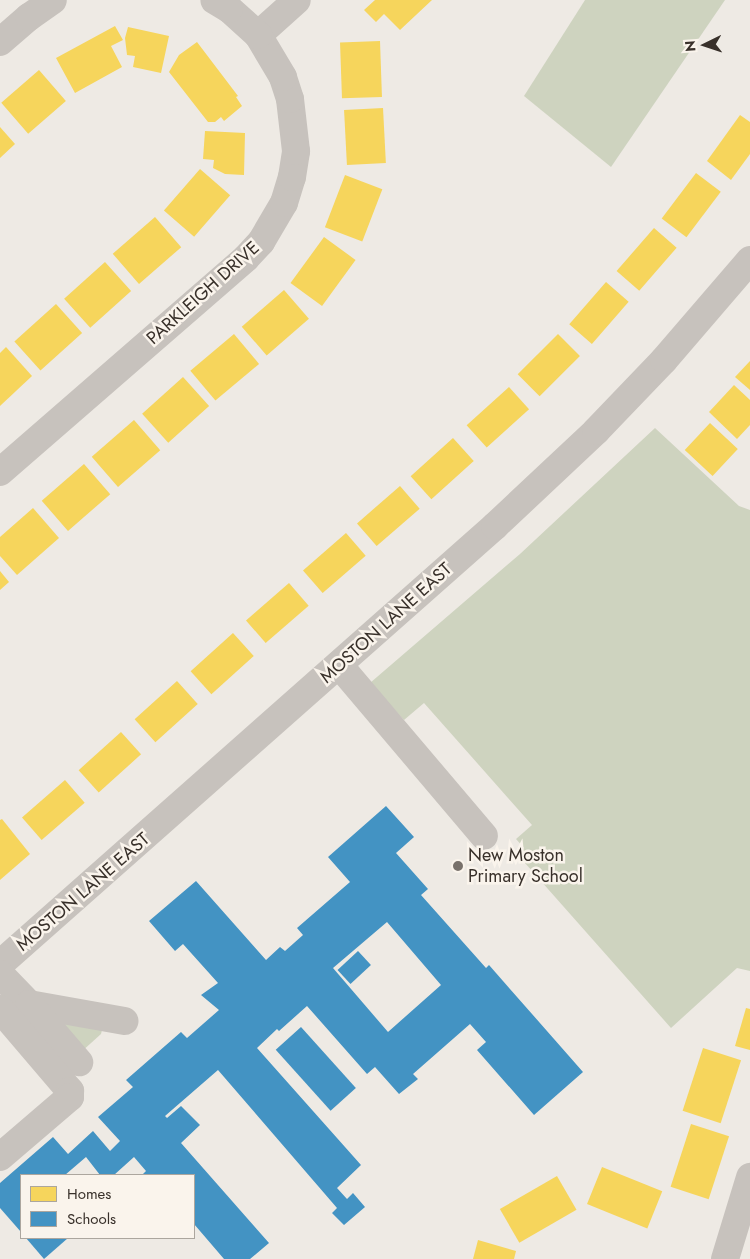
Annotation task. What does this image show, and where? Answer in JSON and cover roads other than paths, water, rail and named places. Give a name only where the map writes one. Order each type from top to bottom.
[{"type":"street","points":[[0,42],[29,16],[53,0]]},
{"type":"street","name":"PARKLEIGH DRIVE","points":[[0,472],[246,258],[261,242],[274,223],[284,203],[292,177],[296,151],[294,126],[283,77],[258,35],[229,9],[214,0]]},
{"type":"street","points":[[258,35],[297,0]]},
{"type":"street","name":"MOSTON LANE EAST","points":[[0,964],[495,526],[596,431],[664,360],[750,260]]},
{"type":"street","points":[[339,664],[484,836]]},
{"type":"street","points":[[0,974],[79,1062]]},
{"type":"street","points":[[28,1004],[124,1021]]},
{"type":"street","points":[[0,1009],[70,1090],[70,1096],[0,1157]]},
{"type":"street","points":[[725,1259],[750,1177]]},
{"type":"place","name":"New Moston Primary School","points":[[458,866]]}]
